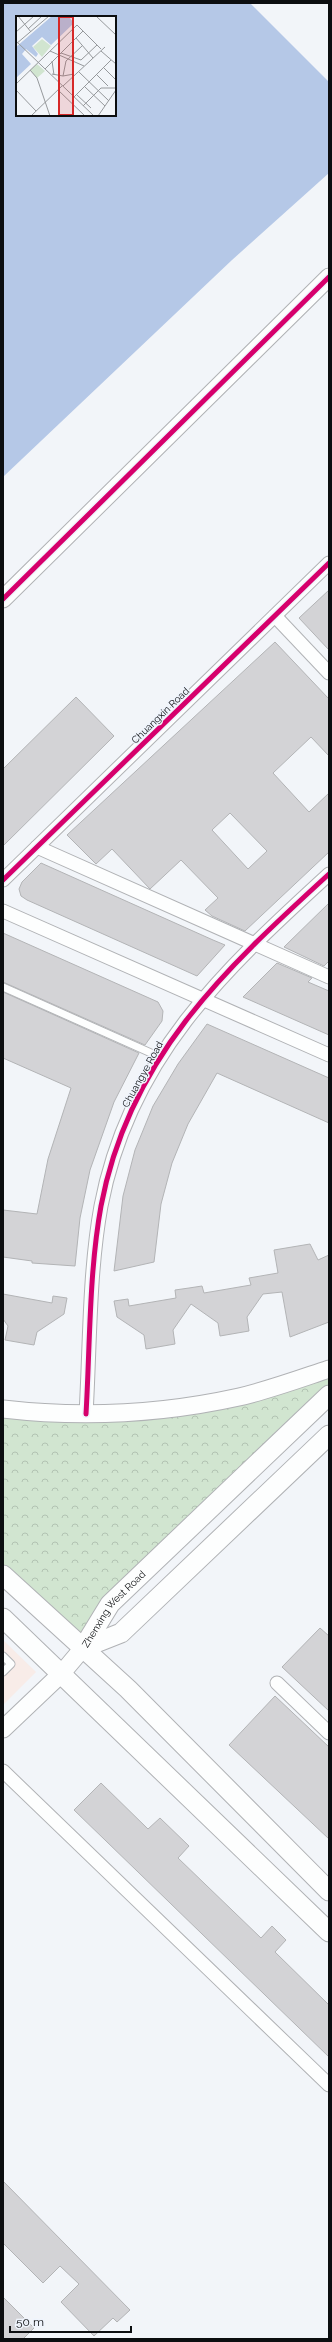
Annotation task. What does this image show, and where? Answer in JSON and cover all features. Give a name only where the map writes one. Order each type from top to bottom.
[{"type":"main road","name":"Zhenxing West Road","points":[[83,1648],[110,1604],[329,1395]]},
{"type":"main road","name":"Zhenxing West Road","points":[[83,1648],[121,1633],[329,1435]]},
{"type":"main road","points":[[3,1575],[128,1689],[329,1891]]},
{"type":"main road","points":[[3,1618],[62,1673],[329,1932]]},
{"type":"street","points":[[3,599],[329,277]]},
{"type":"street","name":"Chuangxin Road","points":[[3,880],[329,563]]},
{"type":"street","points":[[275,616],[329,673]]},
{"type":"street","points":[[37,847],[329,977]]},
{"type":"street","name":"Chuangye Road","points":[[86,1414],[97,1237],[101,1206],[118,1145],[140,1093],[160,1057],[202,999],[253,943],[329,874]]},
{"type":"street","points":[[3,911],[329,1055]]},
{"type":"street","points":[[3,1409],[86,1414],[156,1410],[240,1397],[329,1369]]},
{"type":"street","points":[[3,1729],[62,1673],[83,1648]]},
{"type":"street","points":[[277,1683],[329,1733]]},
{"type":"street","points":[[3,1771],[329,2085]]},
{"type":"lane","points":[[3,987],[160,1057]]},
{"type":"lane","points":[[3,1656],[11,1664],[3,1672]]},
{"type":"shaded area","points":[[3,1640],[36,1672],[3,1705]]},
{"type":"green space","points":[[329,1369],[329,1395],[80,1645],[3,1572],[3,1409],[164,1409]]},
{"type":"water","points":[[3,3],[250,3],[329,82],[329,173],[232,260],[3,477]]},
{"type":"building","points":[[329,590],[329,650],[299,618]]},
{"type":"building","points":[[275,642],[329,699],[329,756],[311,737],[273,773],[309,812],[329,793],[329,852],[245,931],[212,916],[205,910],[218,898],[181,860],[150,889],[112,849],[96,864],[67,835]],"holes":[[[230,813],[267,851],[248,869],[212,830]]]},
{"type":"building","points":[[76,697],[114,736],[3,846],[3,769]]},
{"type":"building","points":[[41,863],[225,945],[197,976],[21,896],[19,889],[22,882]]},
{"type":"building","points":[[329,903],[329,961],[324,966],[284,947]]},
{"type":"building","points":[[3,933],[158,1002],[163,1011],[162,1021],[145,1045],[3,982]]},
{"type":"building","points":[[277,963],[312,978],[308,982],[329,991],[329,1035],[243,997]]},
{"type":"building","points":[[3,992],[139,1053],[114,1102],[90,1170],[80,1218],[75,1266],[32,1263],[32,1261],[3,1257],[3,1210],[37,1214],[48,1159],[71,1088],[3,1058]]},
{"type":"building","points":[[207,1024],[329,1078],[329,1123],[217,1073],[188,1124],[172,1163],[161,1204],[154,1262],[114,1271],[123,1196],[135,1150],[153,1106],[178,1064]]},
{"type":"building","points":[[310,1244],[318,1260],[329,1255],[329,1322],[290,1337],[282,1292],[263,1294],[247,1317],[249,1331],[220,1336],[218,1323],[191,1304],[173,1330],[175,1344],[146,1349],[144,1335],[117,1317],[114,1301],[128,1299],[129,1306],[176,1298],[175,1290],[202,1286],[204,1293],[251,1285],[249,1278],[278,1273],[274,1250]]},
{"type":"building","points":[[3,1294],[52,1303],[53,1296],[67,1298],[64,1314],[37,1332],[34,1345],[5,1340],[8,1326],[3,1319]]},
{"type":"building","points":[[320,1628],[329,1636],[329,1711],[282,1667]]},
{"type":"building","points":[[275,1696],[329,1747],[329,1839],[229,1745]]},
{"type":"building","points":[[101,1783],[148,1829],[160,1818],[189,1846],[178,1858],[261,1938],[272,1926],[286,1940],[275,1952],[329,2005],[329,2057],[74,1810]]},
{"type":"building","points":[[3,2181],[130,2310],[117,2322],[113,2318],[94,2336],[61,2302],[79,2284],[60,2266],[43,2283],[3,2243]]},
{"type":"building","points":[[3,2297],[34,2328],[23,2339],[3,2339]]},
{"type":"cycle path","points":[[3,599],[329,277]]},
{"type":"cycle path","points":[[3,880],[329,563]]},
{"type":"cycle path","points":[[86,1414],[90,1309],[97,1231],[101,1206],[114,1153],[134,1105],[157,1061],[186,1021],[218,983],[253,946],[329,874]]}]
